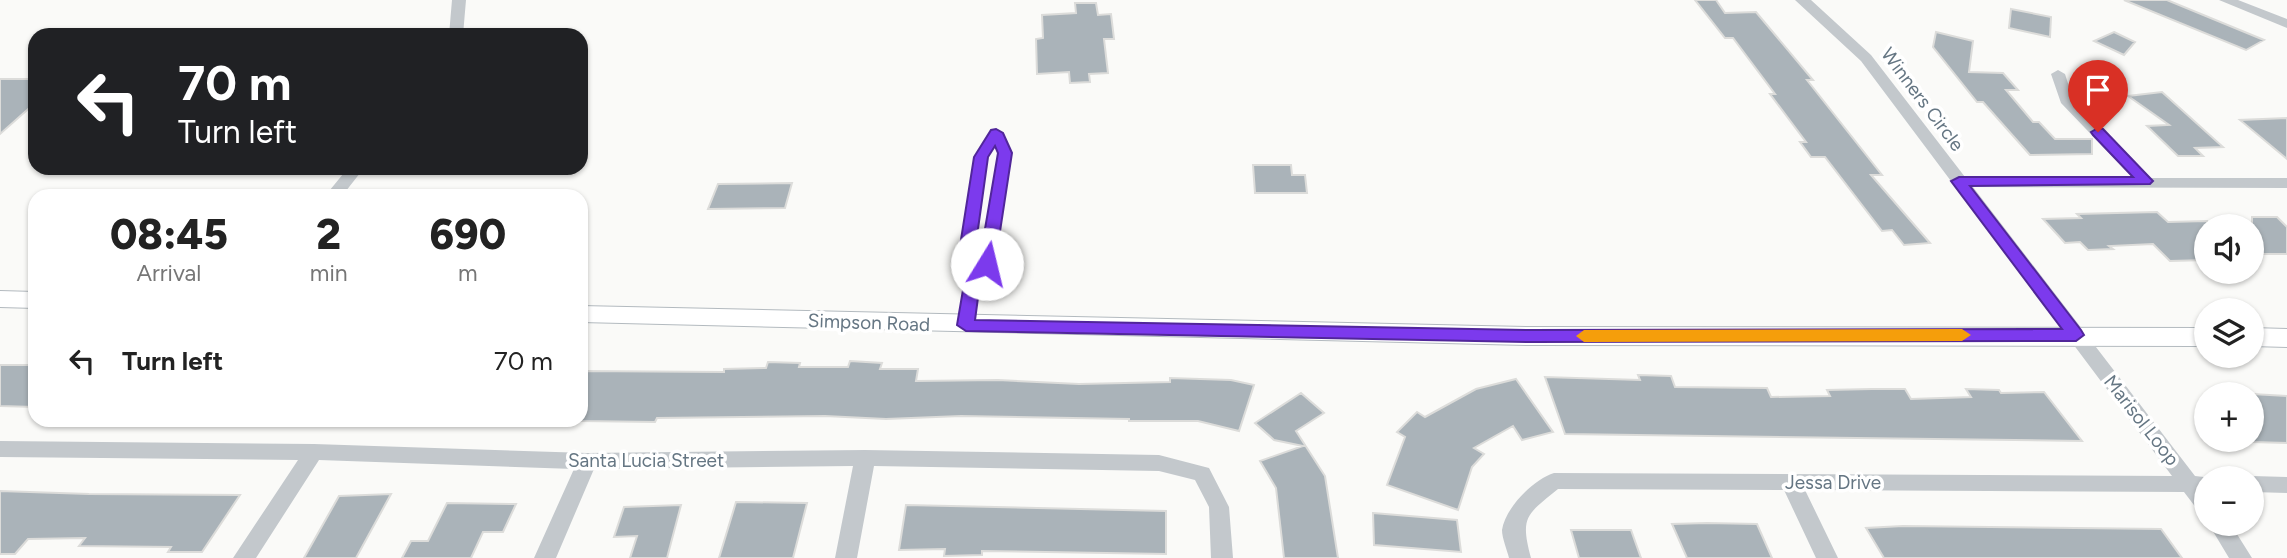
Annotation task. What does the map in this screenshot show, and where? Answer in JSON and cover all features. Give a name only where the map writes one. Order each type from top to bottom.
[{"type":"main road","points":[[0,299],[28,300]]},
{"type":"main road","name":"Simpson Road","points":[[588,314],[1529,336],[2194,337]]},
{"type":"main road","points":[[2264,337],[2287,338]]},
{"type":"street","points":[[457,28],[459,0]]},
{"type":"street","name":"Winners Circle","points":[[1802,0],[1866,58],[2076,335]]},
{"type":"street","points":[[2226,0],[2287,24]]},
{"type":"street","points":[[2058,74],[2066,100],[2145,181]]},
{"type":"street","points":[[339,189],[350,175]]},
{"type":"street","points":[[1959,181],[2287,183]]},
{"type":"street","name":"Marisol Loop","points":[[2076,335],[2194,478]]},
{"type":"street","name":"Santa Lucia Street","points":[[0,449],[314,453],[587,461],[864,458],[1159,463],[1202,474],[1219,507],[1222,558]]},
{"type":"street","points":[[244,558],[314,453]]},
{"type":"street","points":[[846,558],[864,458]]},
{"type":"street","points":[[545,558],[587,461]]},
{"type":"street","name":"Jessa Drive","points":[[1520,558],[1513,530],[1526,503],[1554,481],[2194,484]]},
{"type":"street","points":[[1790,481],[1827,558]]},
{"type":"street","points":[[2264,484],[2287,485]]},
{"type":"street","points":[[2227,536],[2241,558]]},
{"type":"lane","points":[[966,325],[971,290],[965,265],[981,157],[996,133],[1005,153],[987,264],[971,290]]},
{"type":"building","points":[[1695,0],[1716,0],[1725,13],[1756,12],[1813,80],[1807,80],[1882,175],[1871,175],[1930,243],[1904,245],[1892,230],[1882,231],[1825,157],[1811,157],[1800,142],[1806,142],[1770,94],[1775,94],[1733,38],[1725,38]]},
{"type":"building","points":[[2124,0],[2167,0],[2264,40],[2246,50]]},
{"type":"building","points":[[1075,3],[1096,3],[1098,15],[1111,14],[1114,39],[1104,39],[1108,73],[1089,74],[1090,82],[1070,83],[1069,72],[1037,74],[1036,39],[1043,38],[1042,15],[1076,13]]},
{"type":"building","points":[[2011,9],[2051,17],[2050,37],[2009,28]]},
{"type":"building","points":[[1936,32],[1973,41],[1969,72],[2003,73],[2018,90],[2006,90],[2033,122],[2039,122],[2055,139],[2092,139],[2092,154],[2030,155],[1983,102],[1977,102],[1933,47]]},
{"type":"building","points":[[2114,32],[2135,42],[2124,55],[2094,41]]},
{"type":"building","points":[[0,79],[28,79],[28,109],[0,134]]},
{"type":"building","points":[[2162,92],[2223,147],[2195,148],[2203,156],[2178,156],[2147,126],[2169,125],[2128,96]]},
{"type":"building","points":[[2287,118],[2287,159],[2240,120]]},
{"type":"building","points":[[1253,165],[1291,165],[1292,175],[1305,175],[1307,193],[1255,193]]},
{"type":"building","points":[[792,183],[785,208],[708,209],[718,184]]},
{"type":"building","points":[[2157,212],[2168,222],[2194,221],[2194,260],[2170,261],[2153,244],[2088,250],[2080,242],[2065,243],[2043,219],[2081,218],[2077,214]]},
{"type":"building","points":[[2264,217],[2277,217],[2287,227],[2287,254],[2264,254]]},
{"type":"building","points":[[850,361],[882,363],[880,369],[918,369],[916,381],[998,380],[1079,384],[1170,382],[1170,378],[1231,380],[1254,385],[1239,431],[1198,421],[961,416],[886,419],[825,416],[657,418],[655,422],[588,421],[588,371],[724,372],[724,369],[766,368],[768,362],[800,363],[799,367],[848,367]]},
{"type":"building","points":[[0,365],[28,365],[28,407],[0,406]]},
{"type":"building","points":[[1638,375],[1671,376],[1675,387],[1767,388],[1771,397],[1830,396],[1827,390],[1872,389],[1905,389],[1911,399],[1971,397],[1966,389],[1999,390],[2001,393],[2044,392],[2082,441],[1565,434],[1545,377],[1640,380]]},
{"type":"building","points":[[1516,379],[1553,432],[1522,440],[1513,426],[1474,448],[1484,454],[1472,467],[1458,510],[1387,485],[1405,437],[1397,432],[1417,412],[1425,417],[1476,389]]},
{"type":"building","points":[[1301,393],[1324,413],[1296,431],[1325,476],[1338,558],[1284,558],[1276,488],[1260,461],[1303,446],[1274,440],[1255,423]]},
{"type":"building","points":[[2264,395],[2287,396],[2287,443],[2264,442]]},
{"type":"building","points":[[0,491],[240,495],[202,552],[168,552],[171,547],[79,546],[85,538],[28,539],[15,554],[0,554]]},
{"type":"building","points":[[391,494],[356,558],[304,558],[339,496]]},
{"type":"building","points":[[736,502],[807,503],[793,558],[719,558]]},
{"type":"building","points":[[447,503],[516,504],[503,532],[483,532],[471,558],[402,558],[411,541],[428,541]]},
{"type":"building","points":[[681,505],[667,558],[630,558],[637,536],[614,537],[624,507]]},
{"type":"building","points":[[906,505],[1166,511],[1166,554],[982,551],[982,555],[944,556],[945,549],[899,550]]},
{"type":"building","points":[[1373,513],[1457,520],[1461,552],[1374,545]]},
{"type":"building","points":[[1672,524],[1757,524],[1772,558],[1687,558]]},
{"type":"building","points":[[1903,526],[2161,529],[2182,558],[1884,558],[1866,528]]},
{"type":"building","points":[[1571,530],[1631,530],[1641,558],[1579,558]]},
{"type":"slow traffic","points":[[1584,336],[1962,335]]},
{"type":"route","points":[[987,264],[1005,153],[996,133],[981,157],[965,265],[971,290],[966,325],[1529,336],[2076,335],[1959,181],[2145,181],[2098,132]]}]
